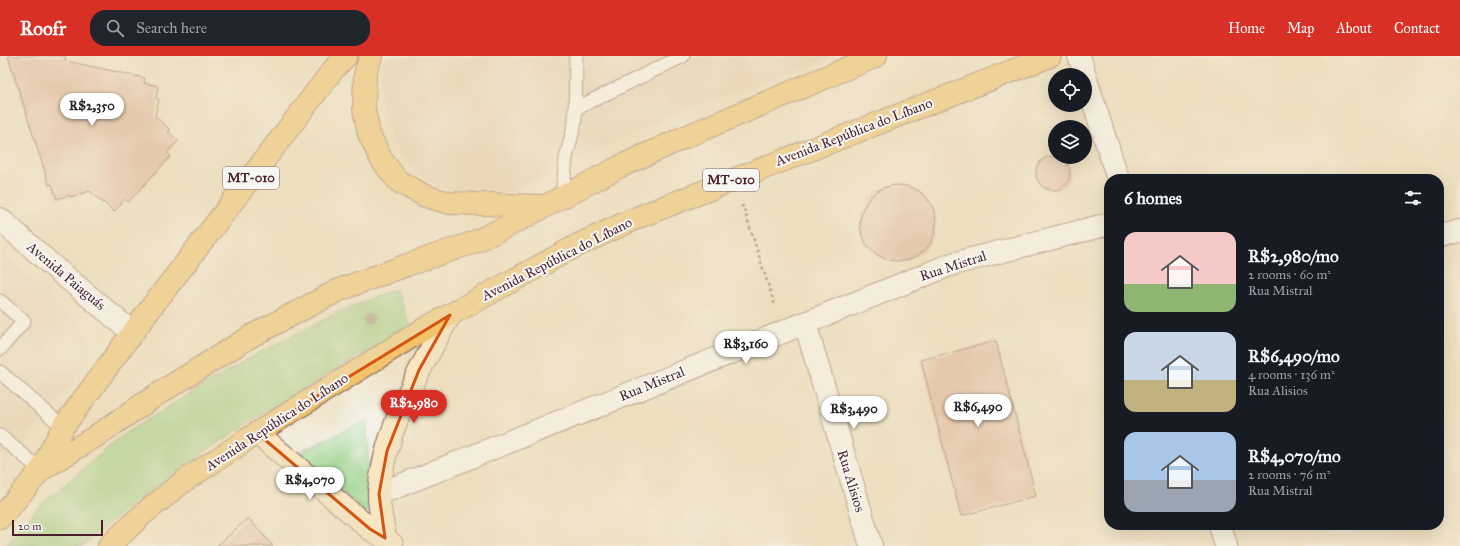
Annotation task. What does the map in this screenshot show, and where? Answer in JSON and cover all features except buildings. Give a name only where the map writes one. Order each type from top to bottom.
[{"type":"main road","name":"MT-010","points":[[0,518],[41,470],[63,427],[156,300],[332,70],[346,56]]},
{"type":"main road","points":[[371,56],[365,74],[364,108],[369,134],[380,159],[398,181],[425,196],[449,203],[553,202]]},
{"type":"main road","points":[[41,470],[252,335],[339,290],[406,265],[472,243],[506,227],[619,167],[685,137],[876,56]]},
{"type":"main road","name":"Avenida República do Líbano","points":[[109,546],[143,514],[184,481],[257,433],[424,329],[578,245],[641,216],[1050,56]]},
{"type":"street","points":[[1079,56],[1083,68]]},
{"type":"street","points":[[1092,97],[1116,174]]},
{"type":"street","name":"Avenida Paiaguás","points":[[0,219],[55,268],[133,333]]},
{"type":"street","name":"Rua Mistral","points":[[379,494],[952,264],[1104,225]]},
{"type":"street","points":[[1444,235],[1460,231]]},
{"type":"street","points":[[390,542],[379,494],[387,451],[402,407],[419,370],[450,315]]},
{"type":"street","name":"Rua Alisios","points":[[805,323],[871,546]]},
{"type":"street","points":[[257,433],[370,529],[390,542]]},
{"type":"street","points":[[1221,530],[1226,546]]},
{"type":"lane","points":[[553,202],[575,122],[576,56]]},
{"type":"lane","points":[[575,109],[683,56]]},
{"type":"lane","points":[[0,301],[24,321],[0,349]]},
{"type":"lane","points":[[0,372],[63,427]]},
{"type":"lane","points":[[0,436],[41,470]]},
{"type":"path","points":[[736,209],[743,206],[784,331]]},
{"type":"highlighted area","points":[[450,315],[419,370],[387,451],[379,494],[385,538],[370,529],[257,433]]},
{"type":"shaded area","points":[[388,56],[835,56],[809,67],[678,112],[510,193],[491,196],[463,194],[439,188],[414,171],[392,143],[382,112],[379,87],[382,64]]},
{"type":"shaded area","points":[[0,250],[89,334],[89,362],[0,473]]},
{"type":"green space","points":[[395,289],[412,329],[350,361],[250,422],[187,464],[132,504],[83,546],[6,546],[38,507],[127,432],[246,360],[343,310]]},
{"type":"green space","points":[[367,420],[368,461],[373,507],[365,513],[300,452]]}]
